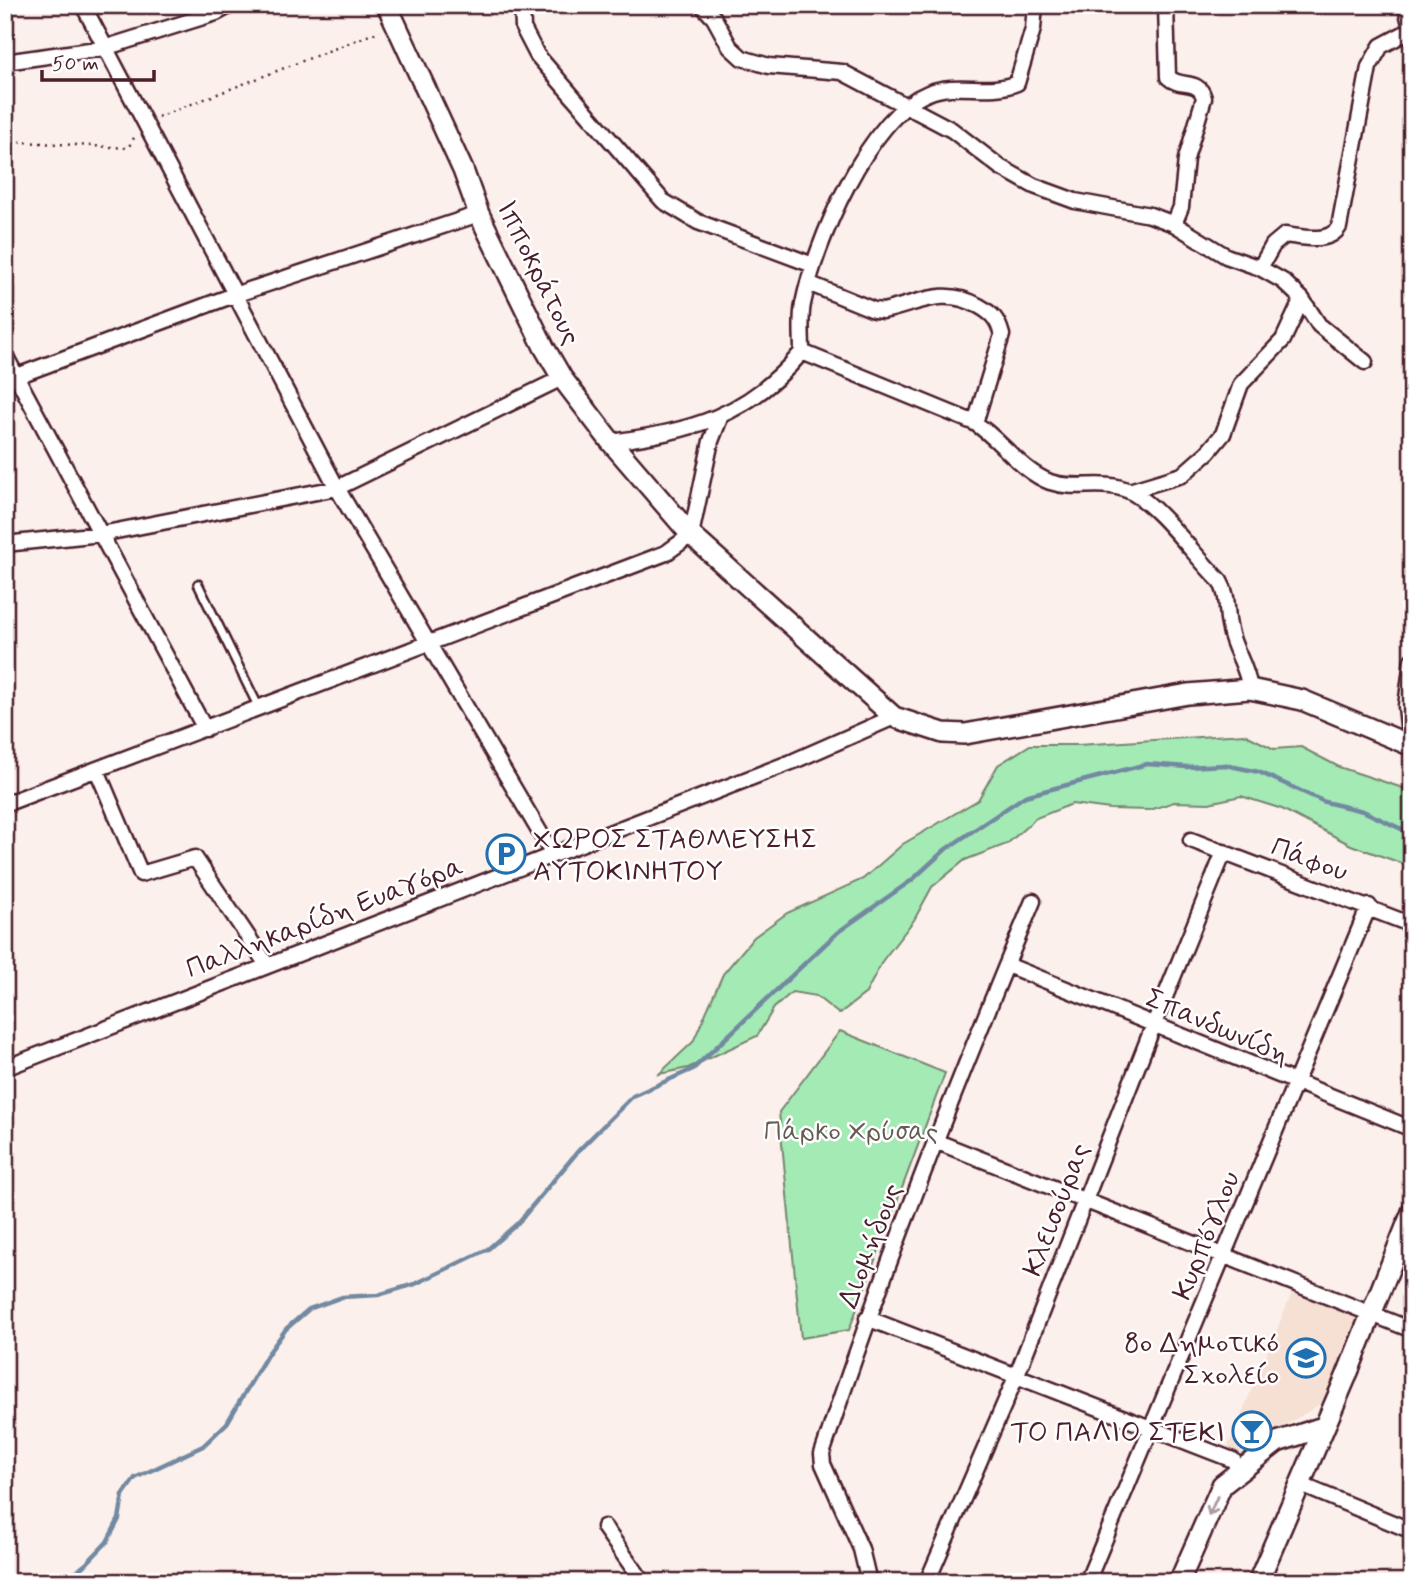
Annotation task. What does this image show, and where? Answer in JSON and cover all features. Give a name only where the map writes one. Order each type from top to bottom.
[{"type":"street","points":[[83,5],[337,488],[552,853]]},
{"type":"street","points":[[5,62],[104,48],[231,5]]},
{"type":"street","name":"Ιπποκράτους","points":[[387,5],[463,170],[479,214],[562,378],[611,442],[691,535],[894,717]]},
{"type":"street","points":[[522,5],[523,28],[537,55],[663,201],[698,222],[813,265]]},
{"type":"street","points":[[702,5],[714,18],[730,47],[742,58],[769,66],[842,72],[952,130],[1000,167],[1034,186],[1075,201],[1150,215],[1174,224],[1226,256],[1260,268],[1283,281],[1302,299],[1319,324],[1365,362]]},
{"type":"street","points":[[611,442],[678,431],[720,418],[764,389],[802,352],[802,307],[813,265],[841,195],[859,163],[905,107],[927,93],[968,85],[994,89],[1017,83],[1033,29],[1035,5]]},
{"type":"street","points":[[1166,5],[1168,77],[1174,83],[1199,87],[1204,98],[1186,159],[1181,207],[1174,224]]},
{"type":"street","points":[[1260,268],[1273,244],[1285,235],[1327,238],[1335,234],[1339,227],[1369,67],[1381,46],[1412,31],[1405,5]]},
{"type":"street","points":[[17,376],[234,295],[479,214]]},
{"type":"street","points":[[808,283],[874,310],[883,311],[944,295],[956,295],[991,313],[1002,335],[975,423]]},
{"type":"street","points":[[1129,491],[1182,475],[1208,453],[1223,434],[1241,384],[1283,340],[1302,299]]},
{"type":"street","points":[[802,352],[975,423],[996,436],[1032,474],[1052,483],[1074,487],[1101,484],[1129,491],[1147,504],[1220,581],[1228,594],[1230,632],[1244,660],[1250,689]]},
{"type":"street","points":[[5,355],[205,729]]},
{"type":"street","points":[[5,544],[101,534],[337,488],[562,378]]},
{"type":"street","points":[[5,804],[666,553],[691,535],[711,441],[720,418]]},
{"type":"street","points":[[894,717],[943,733],[965,734],[1188,694],[1250,689],[1302,700],[1411,745],[1406,706],[1412,660]]},
{"type":"street","name":"Παλληκαρίδη Ευαγόρα","points":[[5,1068],[794,761],[894,717]]},
{"type":"street","points":[[97,770],[141,874],[194,859],[267,965]]},
{"type":"street","name":"Πάφου","points":[[1191,840],[1412,925]]},
{"type":"street","name":"Κλεισούρας","points":[[927,1582],[1016,1377],[1224,852]]},
{"type":"street","name":"Διομήδους","points":[[869,1582],[861,1549],[823,1464],[822,1454],[867,1318],[934,1141],[1033,901]]},
{"type":"street","name":"Κυρπόγλου","points":[[1087,1582],[1153,1429],[1368,906]]},
{"type":"street","name":"Σπανδωνίδη","points":[[1007,965],[1412,1129]]},
{"type":"street","points":[[934,1141],[1412,1330]]},
{"type":"street","points":[[1258,1582],[1412,1212]]},
{"type":"street","points":[[867,1318],[1233,1461],[1239,1469]]},
{"type":"street","points":[[1179,1582],[1222,1485],[1239,1469],[1277,1442],[1323,1427]]},
{"type":"street","points":[[1300,1484],[1412,1531]]},
{"type":"street","points":[[604,1527],[643,1582]]},
{"type":"lane","points":[[198,584],[259,708]]},
{"type":"path","points":[[5,142],[128,148],[144,123],[397,24]]},
{"type":"shaded area","name":"8ο Δημοτικό Σχολείο","points":[[1292,1293],[1362,1320],[1333,1396],[1242,1452],[1229,1454],[1227,1449]]},
{"type":"green space","points":[[1244,734],[1274,749],[1301,747],[1339,767],[1412,791],[1412,867],[1351,845],[1282,809],[1241,796],[1209,803],[1174,802],[1150,810],[1072,804],[1036,818],[1007,844],[965,860],[932,887],[914,920],[883,960],[866,993],[839,1014],[816,996],[792,992],[774,1008],[757,1036],[688,1068],[659,1074],[693,1042],[723,974],[754,937],[787,913],[863,879],[903,844],[978,800],[998,765],[1030,745],[1078,745]]},
{"type":"green space","name":"Πάρκο Χρύσας","points":[[840,1031],[945,1073],[849,1330],[801,1338],[779,1112]]},
{"type":"waterway","points":[[63,1582],[86,1564],[107,1542],[119,1519],[123,1495],[135,1478],[203,1446],[227,1423],[267,1355],[286,1329],[309,1309],[342,1297],[378,1295],[415,1284],[488,1249],[518,1223],[579,1150],[633,1096],[693,1069],[838,932],[912,880],[946,849],[1025,796],[1147,764],[1187,767],[1225,765],[1259,772],[1325,802],[1363,811],[1412,834]]},
{"type":"place","name":"ΧΩΡΟΣ ΣΤΑΘΜΕΥΣΗΣ ΑΥΤΟΚΙΝΗΤΟΥ","points":[[506,854]]},
{"type":"place","name":"8ο Δημοτικό Σχολείο","points":[[1306,1358]]},
{"type":"place","name":"ΤΟ ΠΑΛΙΟ ΣΤΕΚΙ","points":[[1252,1431]]}]
